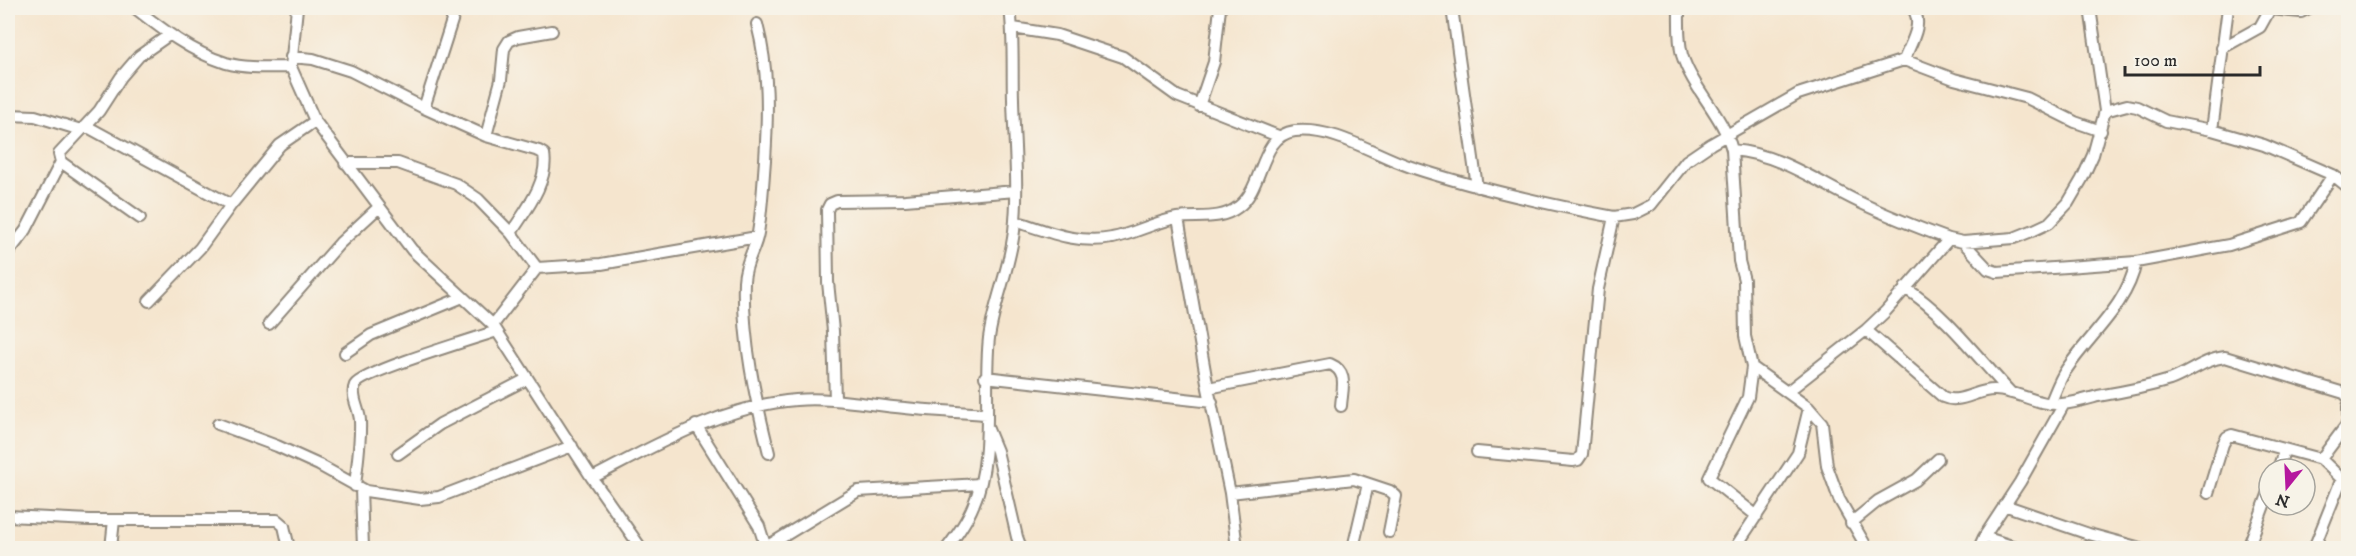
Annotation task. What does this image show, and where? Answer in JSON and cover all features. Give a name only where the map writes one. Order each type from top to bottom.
[{"type":"street","points":[[135,8],[169,35],[228,63],[254,67],[313,59],[351,71],[486,136],[539,151],[544,154],[543,176],[534,197],[511,233]]},
{"type":"street","points":[[297,8],[291,62],[315,121],[412,250],[495,328],[637,547]]},
{"type":"street","points":[[424,108],[456,8]]},
{"type":"street","points":[[947,549],[974,505],[980,484],[987,427],[985,377],[995,306],[1008,260],[1015,221],[1013,28],[1010,8]]},
{"type":"street","points":[[1199,106],[1214,62],[1220,8]]},
{"type":"street","points":[[1452,8],[1477,187]]},
{"type":"street","points":[[1679,8],[1682,54],[1692,77],[1728,134],[1732,150],[1739,261],[1744,277],[1745,336],[1752,366],[1748,397],[1709,478],[1756,516]]},
{"type":"street","points":[[1904,60],[1918,24],[1918,16],[1912,8]]},
{"type":"street","points":[[1732,150],[1779,161],[1858,201],[1949,239],[1963,242],[2014,238],[2049,223],[2068,203],[2082,179],[2101,130],[2105,111],[2090,8]]},
{"type":"street","points":[[2212,130],[2228,8]]},
{"type":"street","points":[[2222,48],[2260,27],[2270,9],[2301,12],[2309,8]]},
{"type":"street","points":[[756,24],[764,54],[768,99],[764,194],[757,237],[747,259],[744,287],[746,330],[758,407],[769,453]]},
{"type":"street","points":[[1013,28],[1057,35],[1123,57],[1177,96],[1278,136],[1294,131],[1317,132],[1336,137],[1410,166],[1477,187],[1614,217],[1633,214],[1651,205],[1686,161],[1798,94],[1904,60],[1954,79],[2027,98],[2075,122],[2101,130]]},
{"type":"street","points":[[486,136],[501,80],[504,49],[509,41],[518,37],[552,31]]},
{"type":"street","points":[[140,218],[61,162],[59,154],[99,111],[121,77],[139,56],[169,35]]},
{"type":"street","points":[[2105,111],[2127,105],[2137,107],[2166,121],[2212,130],[2264,145],[2332,175],[2349,187]]},
{"type":"street","points":[[8,115],[34,117],[83,128],[231,205]]},
{"type":"street","points":[[149,301],[200,248],[231,205],[280,145],[315,121]]},
{"type":"street","points":[[1015,221],[1068,239],[1091,241],[1113,238],[1178,218],[1223,215],[1240,207],[1254,186],[1268,151],[1278,136]]},
{"type":"street","points":[[8,253],[26,230],[61,162]]},
{"type":"street","points":[[345,163],[398,163],[456,184],[478,199],[511,233],[537,268]]},
{"type":"street","points":[[1963,242],[1988,269],[1997,272],[2136,262],[2229,245],[2293,226],[2301,222],[2310,212],[2332,175]]},
{"type":"street","points":[[835,400],[834,331],[828,282],[827,210],[830,204],[837,201],[905,200],[1016,191]]},
{"type":"street","points":[[269,324],[340,243],[379,207]]},
{"type":"street","points":[[1477,452],[1578,460],[1581,454],[1598,290],[1614,217]]},
{"type":"street","points":[[1178,218],[1208,388],[1230,493],[1237,549]]},
{"type":"street","points":[[537,268],[601,264],[757,237]]},
{"type":"street","points":[[1787,392],[1866,330],[1949,239]]},
{"type":"street","points":[[2050,404],[2065,371],[2100,329],[2130,285],[2136,262]]},
{"type":"street","points":[[363,549],[358,487],[360,420],[354,394],[355,386],[377,372],[495,328],[537,268]]},
{"type":"street","points":[[1905,288],[1922,299],[1941,317],[2011,393]]},
{"type":"street","points":[[345,353],[371,335],[463,297]]},
{"type":"street","points":[[1866,330],[1906,367],[1942,397],[1949,400],[1956,400],[1983,390],[2011,393],[2037,402],[2064,404],[2168,381],[2186,374],[2213,358],[2225,357],[2348,397],[2349,415]]},
{"type":"street","points":[[1208,388],[1330,364],[1339,368],[1343,374],[1341,406]]},
{"type":"street","points":[[1752,366],[1809,408],[1822,423],[1827,466],[1851,523],[1867,549]]},
{"type":"street","points":[[985,377],[1212,402]]},
{"type":"street","points":[[398,454],[440,424],[527,379]]},
{"type":"street","points":[[592,478],[696,425],[758,407],[794,400],[835,400],[987,414]]},
{"type":"street","points":[[1979,549],[2064,404]]},
{"type":"street","points":[[1735,549],[1798,453],[1809,408]]},
{"type":"street","points":[[2321,459],[2349,423]]},
{"type":"street","points":[[218,424],[287,451],[375,494],[420,500],[440,497],[572,446]]},
{"type":"street","points":[[696,425],[759,526],[766,548],[858,491],[980,484]]},
{"type":"street","points":[[987,427],[997,451],[1021,549]]},
{"type":"street","points":[[2208,493],[2227,437],[2239,435],[2284,451],[2321,459],[2346,481],[2314,549]]},
{"type":"street","points":[[2282,457],[2284,451]]},
{"type":"street","points":[[1851,523],[1878,501],[1916,480],[1938,459]]},
{"type":"street","points":[[1230,493],[1349,479],[1390,491],[1396,496],[1389,532]]},
{"type":"street","points":[[1353,549],[1368,484]]},
{"type":"street","points":[[2004,505],[2089,534],[2137,547]]},
{"type":"street","points":[[8,516],[114,520],[277,520],[285,526],[289,549]]},
{"type":"street","points":[[2248,549],[2260,517]]},
{"type":"street","points":[[111,549],[114,520]]},
{"type":"street","points":[[1984,537],[2018,549]]},
{"type":"street","points":[[8,548],[15,549]]}]
